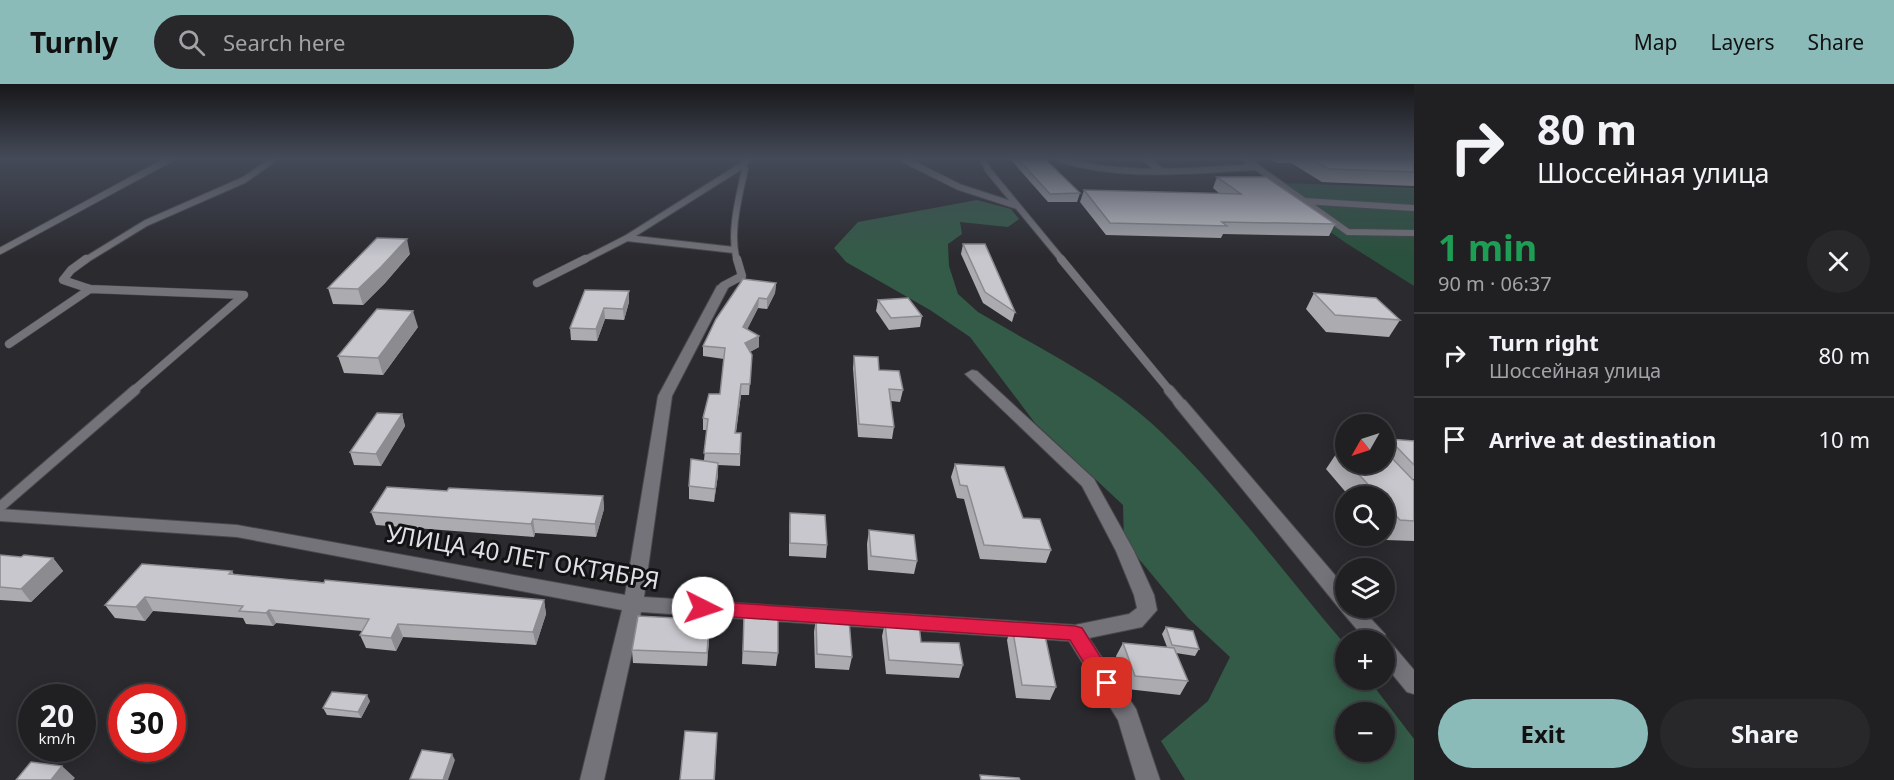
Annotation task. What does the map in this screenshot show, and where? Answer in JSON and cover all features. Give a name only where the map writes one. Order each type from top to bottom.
[{"type":"street","points":[[592,780],[633,604],[665,396],[723,286]]},
{"type":"street","name":"УЛИЦА 40 ЛЕТ ОКТЯБРЯ","points":[[0,515],[237,531],[633,604],[1075,633],[1135,621],[1147,610],[1144,595],[1125,551],[1088,483],[972,374]]},
{"type":"street","points":[[1180,403],[1335,589]]},
{"type":"street","points":[[1358,618],[1369,630]]},
{"type":"street","points":[[1075,633],[1128,716],[1148,780]]},
{"type":"street","points":[[1395,662],[1414,685]]},
{"type":"lane","points":[[0,251],[110,191]]},
{"type":"lane","points":[[0,507],[244,295],[90,289],[63,280],[71,270],[138,228],[224,191]]},
{"type":"lane","points":[[537,283],[627,238],[700,191]]},
{"type":"lane","points":[[723,286],[742,276],[734,250],[740,191]]},
{"type":"lane","points":[[973,191],[1019,207]]},
{"type":"lane","points":[[1006,191],[1180,403]]},
{"type":"lane","points":[[1291,191],[1348,232],[1414,233]]},
{"type":"lane","points":[[1304,201],[1414,208]]},
{"type":"lane","points":[[627,238],[638,241],[706,245],[734,250]]},
{"type":"lane","points":[[9,344],[90,289]]},
{"type":"green space","points":[[1273,191],[1414,191],[1414,286],[1346,243]]},
{"type":"green space","points":[[977,200],[1011,209],[1019,219],[1008,227],[960,222],[962,234],[948,244],[949,266],[958,294],[978,312],[1097,381],[1141,414],[1186,457],[1232,508],[1335,632],[1335,690],[1377,690],[1386,702],[1335,702],[1335,762],[1395,762],[1395,714],[1414,739],[1414,780],[1185,780],[1161,741],[1208,701],[1230,657],[1188,618],[1124,541],[1123,505],[1035,423],[970,337],[930,310],[846,262],[834,248],[858,222]]},
{"type":"building","points":[[1048,191],[1080,193],[1050,194]]},
{"type":"building","points":[[1085,191],[1142,191],[1241,194],[1237,191],[1287,191],[1335,224],[1222,222],[1227,226],[1110,223]]},
{"type":"building","points":[[377,238],[407,239],[358,289],[328,288]]},
{"type":"building","points":[[963,244],[985,244],[1015,312],[985,292]]},
{"type":"building","points":[[743,279],[776,283],[767,299],[759,298],[743,327],[759,336],[745,343],[752,355],[750,384],[741,384],[735,433],[741,433],[740,454],[704,453],[708,419],[703,418],[709,394],[720,394],[725,348],[703,346],[716,319]]},
{"type":"building","points":[[585,290],[629,291],[623,309],[604,308],[596,329],[570,328]]},
{"type":"building","points":[[1314,293],[1376,298],[1400,320],[1335,315]]},
{"type":"building","points":[[908,298],[922,316],[891,318],[878,300]]},
{"type":"building","points":[[377,309],[413,311],[378,358],[338,356]]},
{"type":"building","points":[[854,356],[878,357],[879,370],[899,371],[903,390],[889,389],[894,427],[859,424]]},
{"type":"building","points":[[377,413],[402,414],[376,454],[350,452]]},
{"type":"building","points":[[1395,439],[1414,441],[1414,465],[1395,445]]},
{"type":"building","points":[[691,459],[718,463],[715,489],[689,486]]},
{"type":"building","points":[[1395,461],[1414,481],[1414,521],[1400,520],[1395,515],[1395,486],[1370,486],[1358,474],[1395,474]]},
{"type":"building","points":[[955,464],[1004,467],[1023,518],[1040,519],[1051,550],[984,545],[967,486],[960,485]]},
{"type":"building","points":[[387,487],[603,496],[595,524],[533,519],[531,524],[371,512]]},
{"type":"building","points":[[790,513],[825,515],[827,545],[790,543]]},
{"type":"building","points":[[869,530],[914,535],[917,561],[871,556]]},
{"type":"building","points":[[0,555],[53,558],[21,589],[0,587]]},
{"type":"building","points":[[142,564],[232,571],[229,574],[324,583],[325,580],[544,600],[533,632],[398,624],[391,638],[360,635],[369,619],[269,610],[266,613],[239,611],[243,606],[145,597],[136,607],[105,605]]},
{"type":"building","points":[[677,609],[710,612],[707,653],[632,650],[638,616],[676,618]]},
{"type":"building","points":[[744,614],[778,616],[778,653],[743,651]]},
{"type":"building","points":[[816,618],[849,620],[852,657],[817,654]]},
{"type":"building","points":[[885,623],[919,625],[921,642],[959,643],[963,665],[889,660]]},
{"type":"building","points":[[1012,626],[1044,631],[1056,687],[1022,685]]},
{"type":"building","points":[[1166,627],[1193,631],[1199,649],[1172,645]]},
{"type":"building","points":[[1123,643],[1174,648],[1188,681],[1135,676]]},
{"type":"building","points":[[332,692],[367,695],[358,712],[323,708]]},
{"type":"building","points":[[685,731],[717,733],[714,780],[680,780]]},
{"type":"building","points":[[422,750],[452,754],[443,780],[410,779]]},
{"type":"building","points":[[31,762],[62,766],[51,780],[16,780]]},
{"type":"building","points":[[980,775],[1019,778],[1020,780],[981,780]]},
{"type":"route","points":[[703,608],[1075,633],[1107,683]]}]
